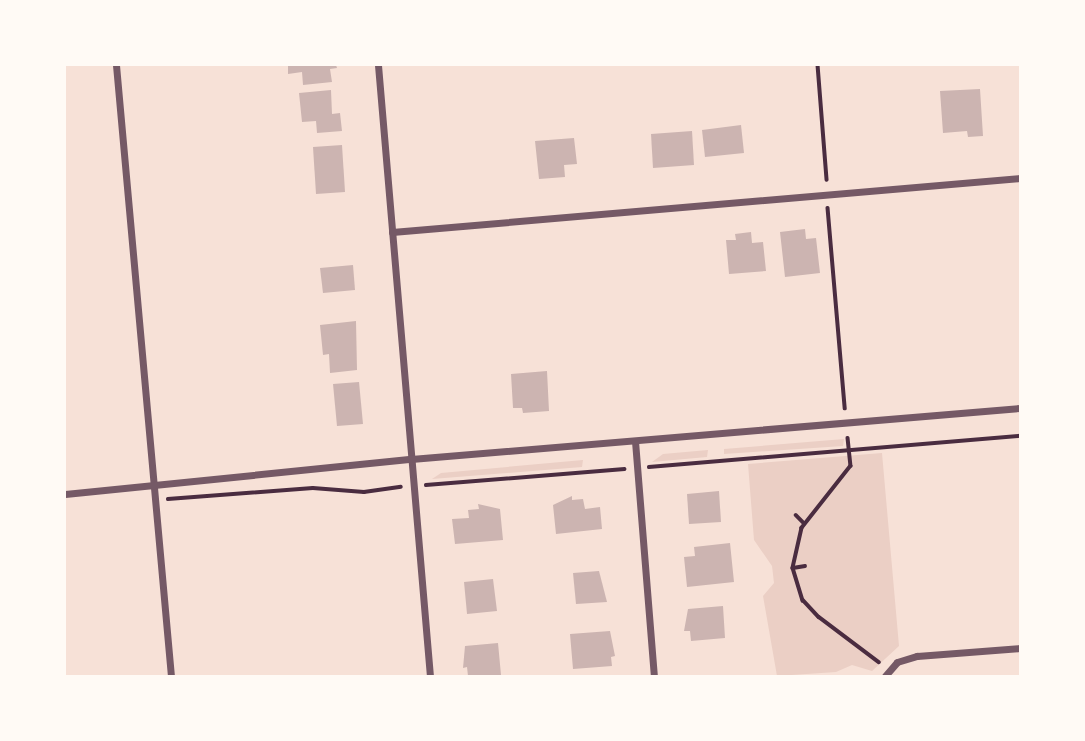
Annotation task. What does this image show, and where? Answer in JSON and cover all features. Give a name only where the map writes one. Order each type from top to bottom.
[{"type":"street","points":[[116,65],[171,676]]},
{"type":"street","points":[[378,65],[430,676]]},
{"type":"street","points":[[392,232],[1020,178]]},
{"type":"street","points":[[65,494],[411,459],[1020,408]]},
{"type":"street","points":[[635,441],[654,676]]},
{"type":"street","points":[[885,676],[897,662],[917,656],[1020,648]]},
{"type":"path","points":[[818,65],[827,180]]},
{"type":"path","points":[[828,208],[845,408]]},
{"type":"path","points":[[649,467],[1020,436]]},
{"type":"path","points":[[848,438],[850,449],[846,475],[822,499],[805,523],[793,568],[803,600],[819,617],[879,662]]},
{"type":"path","points":[[428,485],[624,469]]},
{"type":"path","points":[[169,500],[303,489],[352,492],[397,488]]},
{"type":"path","points":[[822,499],[829,506]]},
{"type":"path","points":[[796,514],[805,523]]},
{"type":"path","points":[[793,568],[805,566]]},
{"type":"path","points":[[818,624],[819,617]]},
{"type":"shaded area","points":[[844,439],[843,446],[724,454],[724,449]]},
{"type":"shaded area","points":[[708,450],[707,457],[652,462],[663,454]]},
{"type":"shaded area","points":[[882,453],[899,646],[872,671],[852,665],[836,672],[777,676],[763,596],[774,583],[772,566],[754,540],[748,464]]},
{"type":"shaded area","points":[[583,460],[582,467],[432,479],[441,473]]},
{"type":"building","points":[[288,65],[336,65],[337,68],[330,69],[332,82],[303,85],[302,72],[288,74]]},
{"type":"building","points":[[980,89],[983,136],[968,137],[967,131],[943,133],[940,91]]},
{"type":"building","points":[[331,90],[332,114],[340,113],[342,131],[317,133],[316,121],[302,122],[299,93]]},
{"type":"building","points":[[741,125],[744,153],[705,157],[702,130]]},
{"type":"building","points":[[692,131],[694,165],[653,168],[651,134]]},
{"type":"building","points":[[574,138],[577,164],[564,165],[565,177],[539,179],[535,141]]},
{"type":"building","points":[[342,145],[345,192],[316,194],[313,147]]},
{"type":"building","points":[[805,229],[806,239],[816,238],[820,273],[785,277],[780,232]]},
{"type":"building","points":[[751,232],[752,243],[763,242],[766,271],[729,274],[726,240],[736,240],[735,234]]},
{"type":"building","points":[[353,265],[355,290],[323,293],[320,268]]},
{"type":"building","points":[[356,321],[357,370],[330,373],[329,354],[323,355],[320,325]]},
{"type":"building","points":[[547,371],[549,411],[523,413],[522,408],[513,408],[511,374]]},
{"type":"building","points":[[359,382],[363,424],[337,426],[333,384]]},
{"type":"building","points":[[719,491],[721,522],[689,524],[687,494]]},
{"type":"building","points":[[572,496],[572,500],[583,499],[585,509],[600,507],[602,529],[556,534],[553,505]]},
{"type":"building","points":[[478,504],[500,509],[503,540],[455,544],[452,519],[469,518],[468,510],[479,509]]},
{"type":"building","points":[[730,543],[734,582],[687,587],[684,557],[695,556],[694,547]]},
{"type":"building","points":[[599,571],[607,602],[576,604],[573,573]]},
{"type":"building","points":[[493,579],[497,611],[467,614],[464,582]]},
{"type":"building","points":[[723,606],[725,638],[691,641],[690,631],[684,631],[688,609]]},
{"type":"building","points":[[610,631],[615,656],[611,657],[612,666],[573,669],[570,634]]},
{"type":"building","points":[[498,643],[501,675],[468,676],[467,667],[463,668],[465,646]]}]
